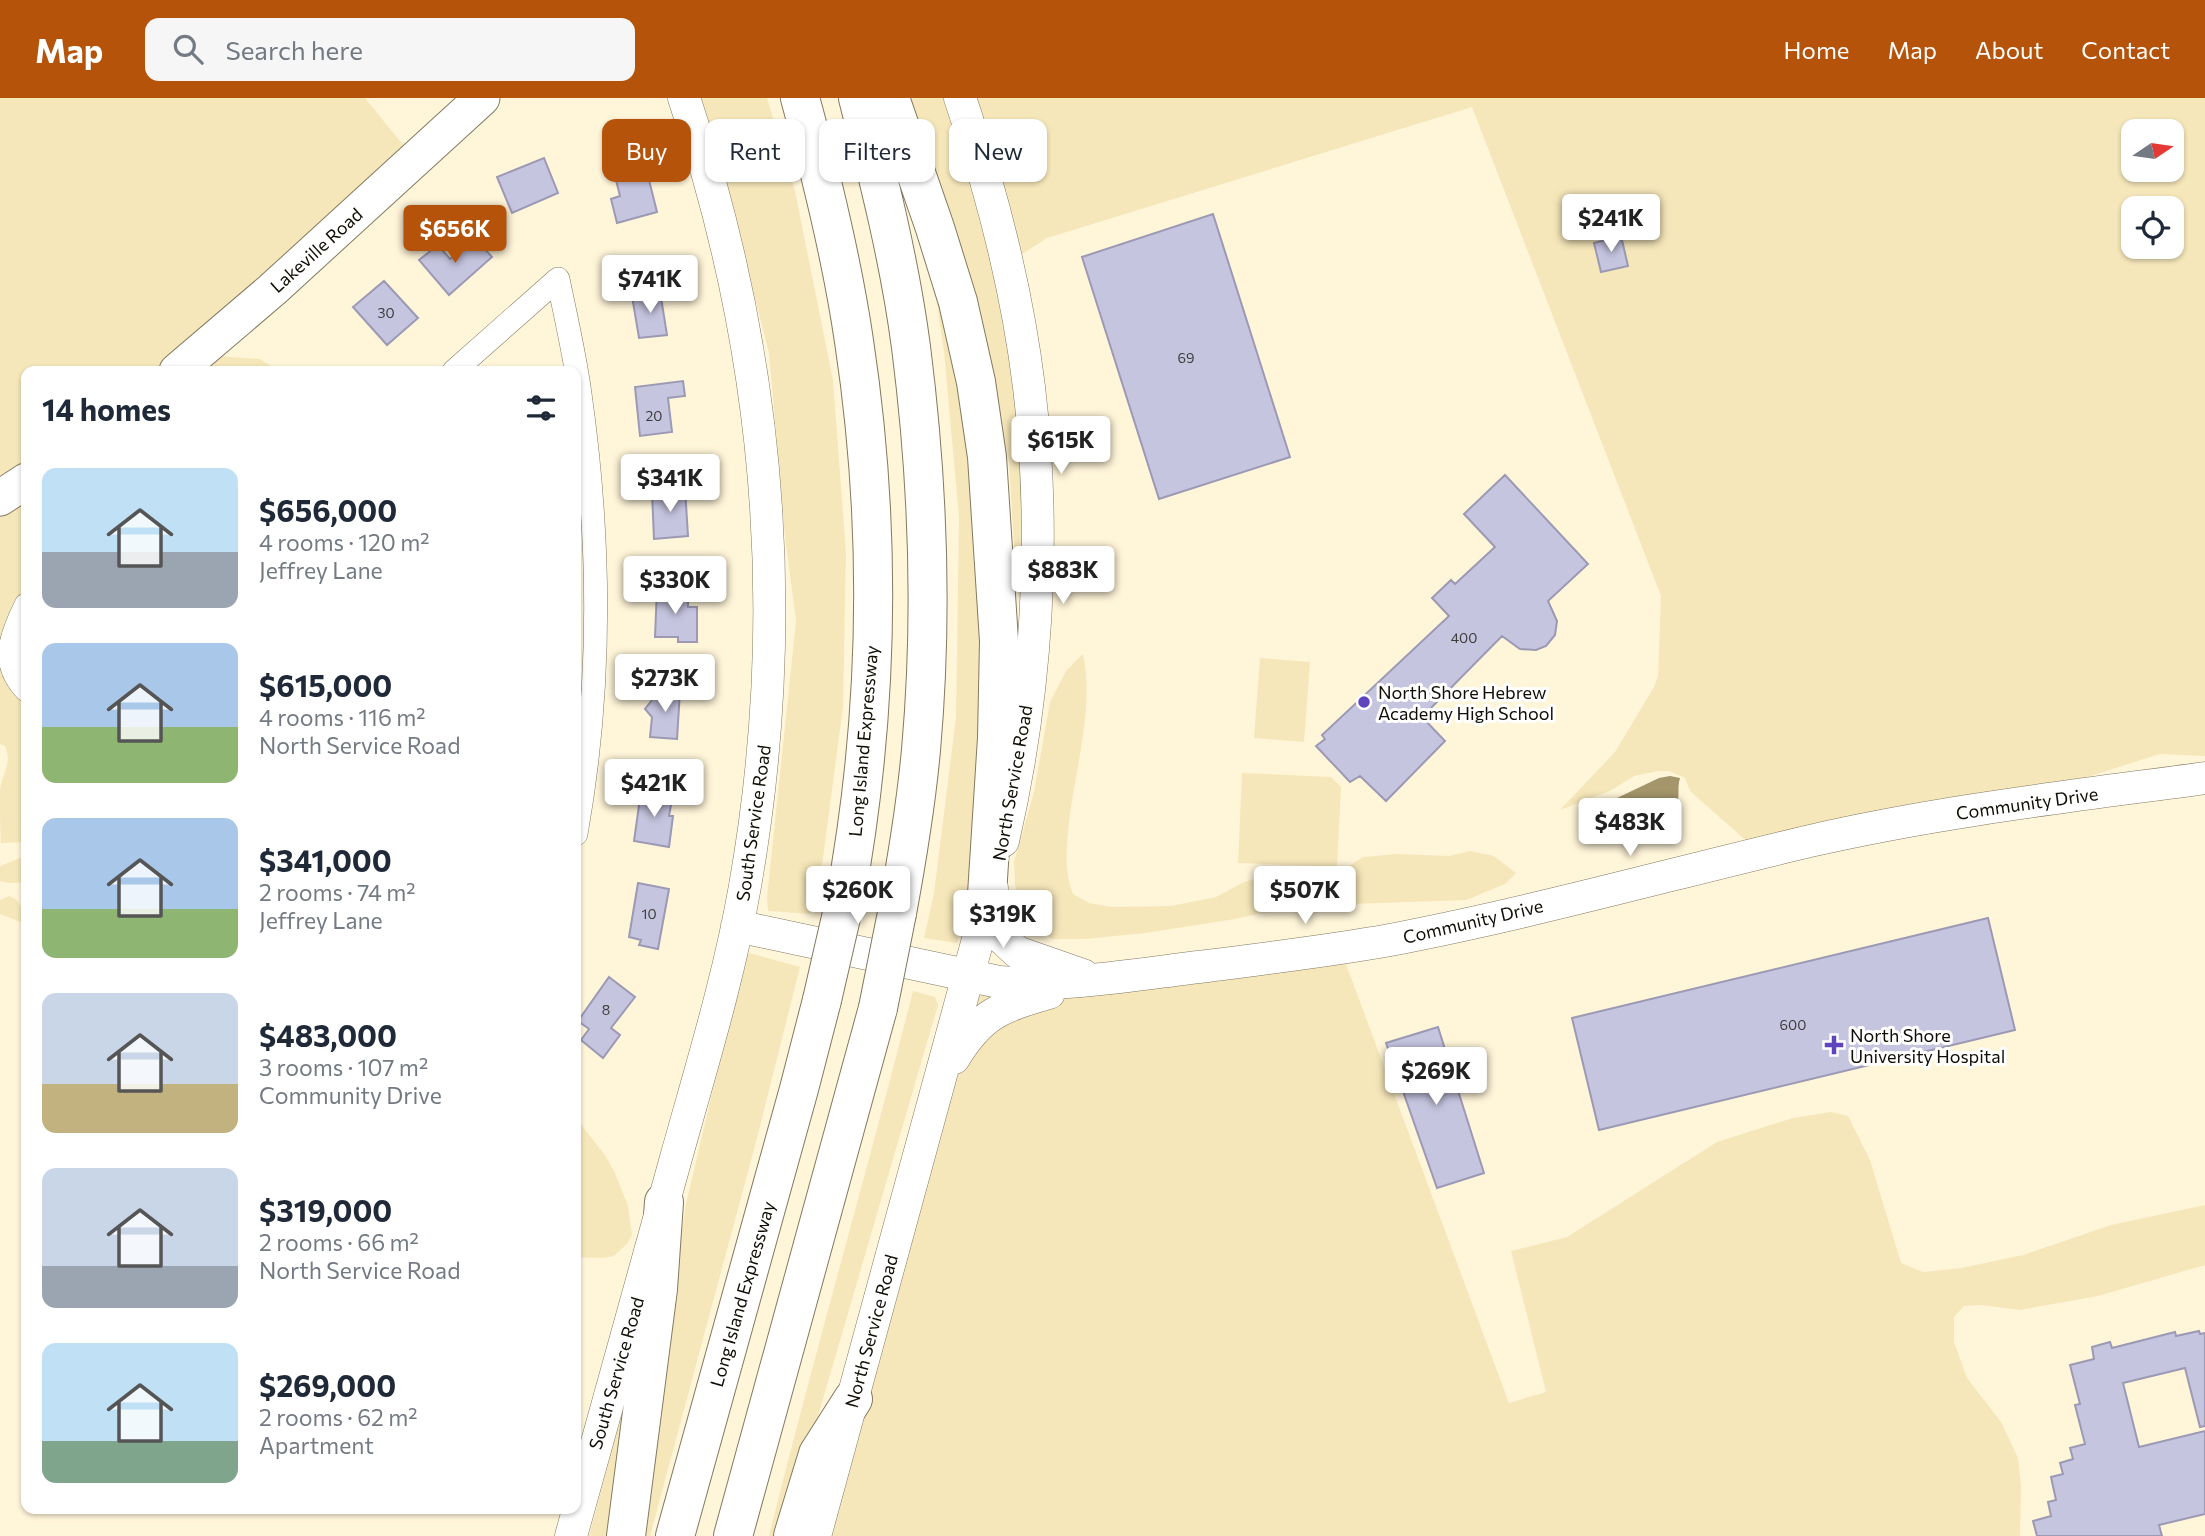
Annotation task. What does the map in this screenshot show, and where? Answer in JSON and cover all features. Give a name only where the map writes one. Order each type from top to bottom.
[{"type":"highway","name":"Long Island Expressway","points":[[675,1536],[822,1000],[845,900],[859,813],[873,608],[869,472],[854,340],[841,271],[800,98]]},
{"type":"highway","points":[[733,1536],[877,1008],[914,816],[921,749],[927,614],[926,534],[911,345],[886,213],[858,98]]},
{"type":"highway","points":[[890,98],[958,302],[976,382],[987,457],[998,611],[999,672],[986,910]]},
{"type":"highway","points":[[626,1536],[658,1289],[664,1202]]},
{"type":"highway","points":[[793,1536],[818,1454],[853,1399]]},
{"type":"main road","name":"Lakeville Road","points":[[183,366],[264,298],[482,98]]},
{"type":"main road","name":"South Service Road","points":[[581,1500],[712,1028],[737,926],[754,830],[766,730],[770,631],[766,497],[760,428],[738,294],[714,193],[684,98]]},
{"type":"main road","name":"North Service Road","points":[[815,1536],[986,910],[1015,787],[1029,684],[1037,590],[1035,468],[1029,388],[1014,300],[986,181],[960,98]]},
{"type":"main road","points":[[0,498],[21,484]]},
{"type":"main road","name":"Community Drive","points":[[737,926],[999,982],[1037,984],[1098,979],[1390,940],[1882,826],[1971,810],[2205,778]]},
{"type":"main road","points":[[986,910],[1003,939],[1017,952],[1098,979]]},
{"type":"main road","points":[[939,1084],[967,1037],[989,1016],[1022,1001],[1098,979]]},
{"type":"main road","name":"South Service Road","points":[[571,1536],[577,1514]]},
{"type":"street","points":[[460,366],[558,279],[575,366]]},
{"type":"street","points":[[581,401],[596,568],[596,651],[581,800]]},
{"type":"street","points":[[21,616],[7,646],[5,661],[10,674],[21,685]]},
{"type":"shaded area","points":[[0,98],[365,98],[417,162],[187,366],[21,366],[21,616],[5,672],[21,663],[21,842],[1,843],[0,791],[8,758],[5,746],[0,744]]},
{"type":"shaded area","points":[[699,98],[767,98],[773,119],[706,119]]},
{"type":"shaded area","points":[[909,98],[945,98],[951,119],[949,182],[969,182],[997,277],[1017,394],[1029,583],[1024,600],[1020,599],[1016,576],[1009,463],[989,356],[935,182],[935,119],[916,119]]},
{"type":"shaded area","points":[[960,98],[2205,98],[2205,756],[2160,754],[1992,807],[1760,853],[1690,791],[1685,778],[1669,771],[1634,776],[1610,791],[1560,810],[1615,752],[1654,687],[1658,676],[1661,596],[1472,107],[1047,238],[1007,264],[984,182],[1047,182],[1047,119],[966,119]]},
{"type":"shaded area","points":[[725,182],[792,182],[833,380],[846,553],[843,707],[823,858],[811,914],[768,911],[767,898],[796,621],[785,536],[769,353]]},
{"type":"shaded area","points":[[927,234],[985,496],[982,825],[957,943],[924,938],[934,893],[956,717],[959,517],[944,352]]},
{"type":"shaded area","points":[[217,356],[260,359],[270,366],[199,366]]},
{"type":"shaded area","points":[[1083,654],[1086,713],[1070,814],[1067,855],[1073,894],[1089,903],[1112,907],[1171,906],[1216,897],[1244,882],[1269,875],[1337,874],[1363,857],[1397,854],[1449,856],[1470,851],[1494,856],[1516,873],[1505,884],[1466,900],[1293,906],[1235,919],[1145,933],[1085,939],[1052,939],[1033,927],[1022,911],[1015,884],[1014,862],[1034,792],[1050,702],[1066,671]]},
{"type":"shaded area","points":[[1260,658],[1310,662],[1304,742],[1254,738]]},
{"type":"shaded area","points":[[1242,773],[1331,777],[1341,787],[1337,867],[1238,863]]},
{"type":"shaded area","points":[[1659,778],[1680,778],[1678,802],[1672,814],[1658,822],[1619,828],[1617,798]]},
{"type":"shaded area","points":[[21,858],[21,882],[0,881],[0,866]]},
{"type":"shaded area","points":[[9,896],[16,899],[21,907],[21,922],[0,914],[0,900]]},
{"type":"shaded area","points":[[1340,948],[1509,1403],[1546,1392],[1511,1251],[1567,1237],[1717,1142],[1793,1118],[1831,1112],[1848,1116],[1870,1160],[1901,1263],[1923,1272],[1961,1268],[2023,1255],[2111,1225],[2205,1205],[2205,1265],[2098,1296],[2020,1310],[1981,1305],[1964,1306],[1954,1317],[1954,1342],[1967,1378],[2001,1422],[2018,1458],[2021,1486],[2020,1536],[815,1536],[968,977]]},
{"type":"shaded area","points":[[749,953],[800,967],[650,1536],[637,1536],[659,1370],[686,1204],[743,962]]},
{"type":"shaded area","points":[[913,991],[935,997],[938,1005],[783,1536],[769,1536],[804,1400]]},
{"type":"shaded area","points":[[581,1124],[605,1155],[628,1206],[632,1235],[614,1256],[581,1257]]},
{"type":"shaded area","points":[[632,1375],[618,1536],[589,1536]]},
{"type":"building","points":[[544,158],[558,193],[512,213],[497,177]]},
{"type":"building","points":[[616,182],[650,182],[657,212],[617,223],[611,199],[620,196]]},
{"type":"building","points":[[1213,214],[1290,457],[1159,499],[1082,257]]},
{"type":"building","points":[[1621,236],[1628,266],[1601,272],[1594,243]]},
{"type":"building","points":[[474,237],[492,257],[449,295],[419,260],[438,245],[450,259]]},
{"type":"building","points":[[384,281],[418,318],[387,345],[353,307]]},
{"type":"building","points":[[660,291],[667,335],[639,338],[632,296]]},
{"type":"building","points":[[683,381],[685,396],[668,398],[672,432],[640,436],[635,387]]},
{"type":"building","points":[[1505,475],[1588,564],[1548,601],[1557,621],[1555,635],[1546,646],[1536,650],[1520,649],[1502,636],[1422,717],[1445,741],[1386,801],[1360,776],[1350,782],[1316,746],[1325,739],[1322,735],[1449,616],[1432,598],[1451,580],[1455,584],[1495,547],[1464,514]]},
{"type":"building","points":[[685,488],[688,536],[654,539],[652,492]]},
{"type":"building","points":[[685,587],[688,607],[697,607],[697,642],[678,642],[678,637],[655,637],[657,588]]},
{"type":"building","points":[[660,690],[680,691],[677,739],[650,737],[652,717],[645,709]]},
{"type":"building","points":[[641,791],[673,794],[669,816],[673,816],[669,847],[634,841]]},
{"type":"building","points":[[638,883],[669,889],[658,949],[639,945],[641,940],[629,937]]},
{"type":"building","points":[[1988,918],[2015,1030],[1599,1130],[1572,1018]]},
{"type":"building","points":[[609,977],[635,997],[611,1028],[620,1035],[603,1058],[581,1040],[589,1029],[581,1023],[581,1017]]},
{"type":"building","points":[[1438,1027],[1484,1173],[1437,1188],[1386,1043]]},
{"type":"building","points":[[2199,1331],[2200,1334],[2205,1333],[2205,1426],[2200,1427],[2185,1368],[2123,1383],[2139,1447],[2205,1431],[2205,1514],[2159,1525],[2162,1536],[2037,1536],[2033,1521],[2051,1516],[2048,1502],[2056,1500],[2051,1477],[2063,1474],[2060,1463],[2073,1459],[2070,1448],[2085,1444],[2075,1405],[2080,1404],[2070,1365],[2094,1359],[2092,1347],[2110,1342],[2112,1348],[2175,1332],[2176,1336]]},
{"type":"place","name":"North Shore Hebrew Academy High School","points":[[1364,702]]},
{"type":"place","name":"North Shore University Hospital","points":[[1834,1045]]}]
